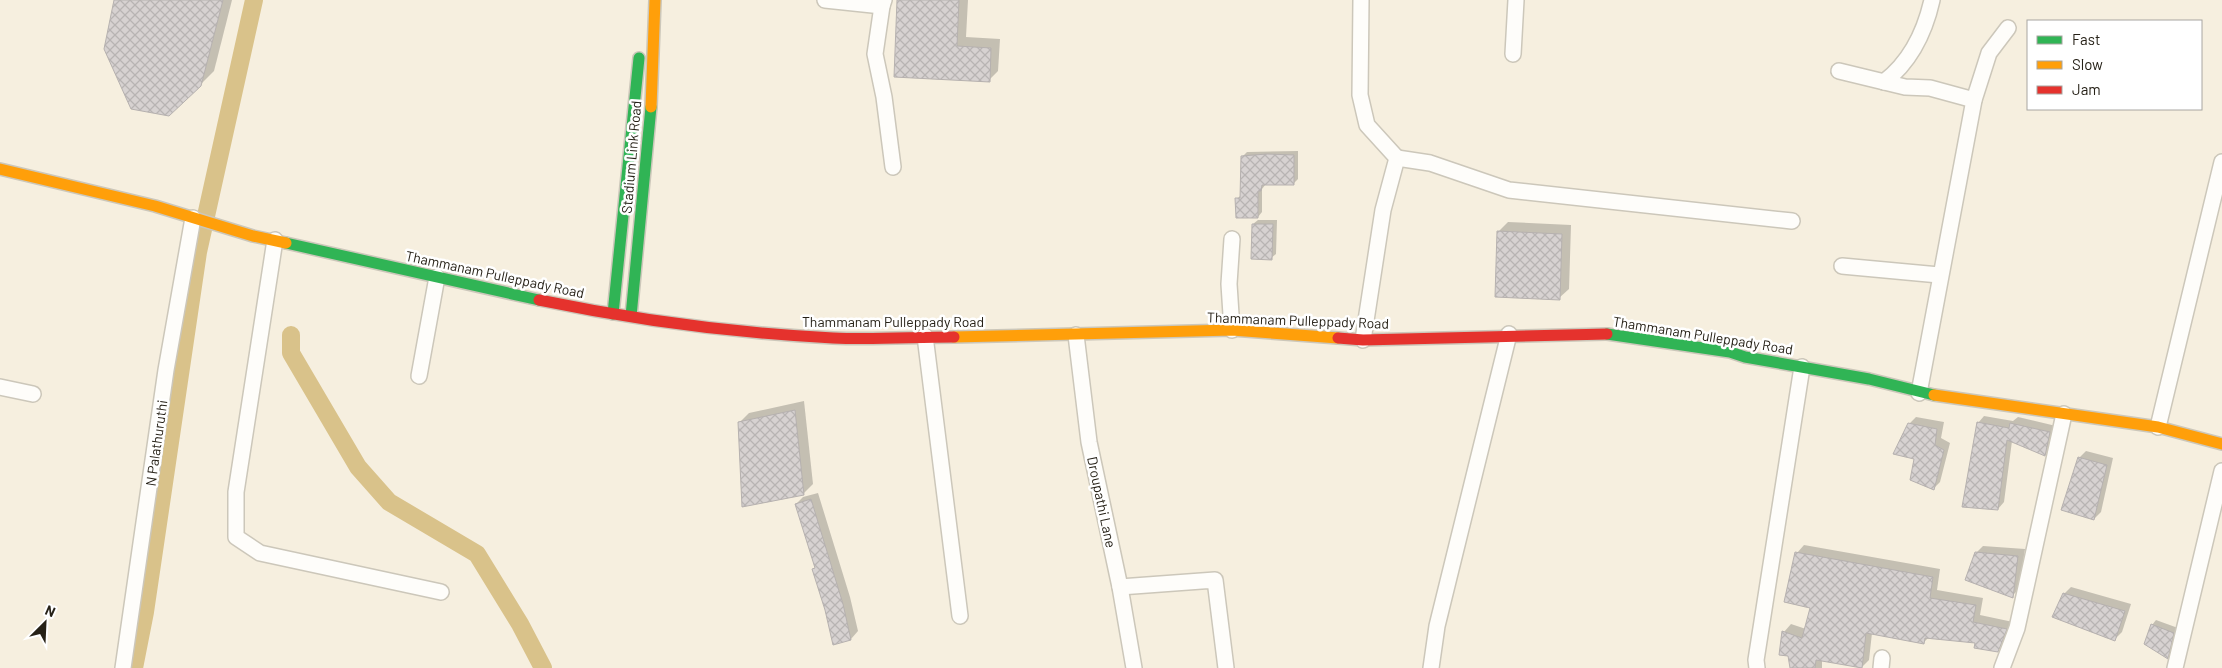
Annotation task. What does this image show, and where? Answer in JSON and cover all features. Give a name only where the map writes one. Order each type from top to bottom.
[{"type":"main road","points":[[642,22],[644,0]]},
{"type":"main road","name":"Stadium Link Road","points":[[631,316],[652,97],[655,0]]},
{"type":"main road","name":"Stadium Link Road","points":[[613,314],[640,49]]},
{"type":"main road","name":"Thammanam Pulleppady Road","points":[[0,169],[155,206],[253,236],[437,277],[613,314],[736,330],[834,338],[1076,335],[1232,330],[1363,340],[1509,334],[1599,333],[1685,344],[1869,380],[1919,393],[2158,427],[2222,444]]},
{"type":"main road","name":"Thammanam Pulleppady Road","points":[[164,210],[171,207],[182,207],[217,212]]},
{"type":"main road","points":[[234,217],[253,236]]},
{"type":"street","points":[[825,0],[883,3],[875,54],[884,97],[893,167]]},
{"type":"street","points":[[1361,0],[1360,95],[1367,125],[1397,158],[1430,163],[1508,190],[1792,221]]},
{"type":"street","points":[[1513,54],[1516,0]]},
{"type":"street","points":[[1884,82],[1898,71],[1914,48],[1932,0]]},
{"type":"street","points":[[1919,393],[1939,275],[1974,100],[1989,53],[2008,28]]},
{"type":"street","points":[[1839,71],[1905,87],[1930,88],[1974,100]]},
{"type":"street","points":[[1363,340],[1383,210],[1397,158]]},
{"type":"street","points":[[2158,427],[2222,162]]},
{"type":"street","name":"N Palathuruthi","points":[[123,668],[166,370],[193,218]]},
{"type":"street","points":[[1232,239],[1228,284],[1232,330]]},
{"type":"street","points":[[275,240],[236,492],[236,537],[260,553],[441,592]]},
{"type":"street","points":[[1842,266],[1939,275]]},
{"type":"street","points":[[419,376],[437,277]]},
{"type":"street","points":[[1431,668],[1438,626],[1509,334]]},
{"type":"street","name":"Droupathi Lane","points":[[1076,335],[1089,442],[1120,587],[1134,668]]},
{"type":"street","points":[[925,336],[960,616]]},
{"type":"street","points":[[1758,668],[1756,660],[1802,367]]},
{"type":"street","points":[[0,387],[33,394]]},
{"type":"street","points":[[2002,668],[2017,628],[2064,414]]},
{"type":"street","points":[[2175,668],[2222,470]]},
{"type":"street","points":[[1120,587],[1215,580],[1226,668]]},
{"type":"building","points":[[114,0],[223,0],[201,86],[169,116],[131,109],[104,49]]},
{"type":"building","points":[[897,0],[959,0],[957,46],[991,48],[990,82],[894,77]]},
{"type":"building","points":[[1267,154],[1294,155],[1294,185],[1262,185],[1261,191],[1258,191],[1258,218],[1236,218],[1235,198],[1240,198],[1241,156]]},
{"type":"building","points":[[1252,224],[1273,224],[1272,260],[1251,259]]},
{"type":"building","points":[[1497,231],[1562,234],[1560,300],[1495,297]]},
{"type":"building","points":[[795,410],[804,495],[742,507],[738,422]]},
{"type":"building","points":[[1977,422],[2009,428],[2010,423],[2050,432],[2045,456],[2007,440],[1998,510],[1962,507]]},
{"type":"building","points":[[1908,423],[1937,429],[1935,445],[1944,450],[1934,490],[1910,480],[1914,459],[1893,454]]},
{"type":"building","points":[[2078,457],[2107,465],[2094,520],[2061,510]]},
{"type":"building","points":[[811,499],[843,604],[851,640],[833,645],[825,610],[812,569],[815,568],[795,504]]},
{"type":"building","points":[[1795,552],[1933,577],[1930,598],[1976,605],[1973,622],[2007,629],[1998,652],[1974,648],[1975,643],[1925,638],[1924,644],[1866,633],[1862,668],[1816,660],[1815,668],[1790,668],[1788,656],[1779,655],[1782,631],[1802,638],[1810,608],[1784,602]]},
{"type":"building","points":[[1975,552],[2018,556],[2013,598],[1965,580]]},
{"type":"building","points":[[2063,593],[2125,611],[2115,641],[2052,617]]},
{"type":"building","points":[[2151,624],[2174,633],[2168,659],[2144,644]]},
{"type":"waterway","points":[[134,668],[145,612],[198,252],[254,0]]},
{"type":"waterway","points":[[291,335],[291,353],[358,467],[389,502],[477,554],[520,624],[543,668]]},
{"type":"traffic: fast","points":[[613,314],[639,58]]},
{"type":"traffic: fast","points":[[631,316],[651,107]]},
{"type":"traffic: fast","points":[[286,243],[539,300]]},
{"type":"traffic: fast","points":[[1607,334],[1730,352],[1745,357],[1869,379],[1934,395]]},
{"type":"traffic: slow","points":[[651,107],[655,0]]},
{"type":"traffic: slow","points":[[0,169],[155,206],[253,236],[286,243]]},
{"type":"traffic: slow","points":[[954,337],[1232,330],[1338,338]]},
{"type":"traffic: slow","points":[[1934,395],[2158,427],[2222,444]]},
{"type":"traffic: jam","points":[[539,300],[612,314],[759,333],[848,339],[954,337]]},
{"type":"traffic: jam","points":[[1338,338],[1363,340],[1607,334]]}]
